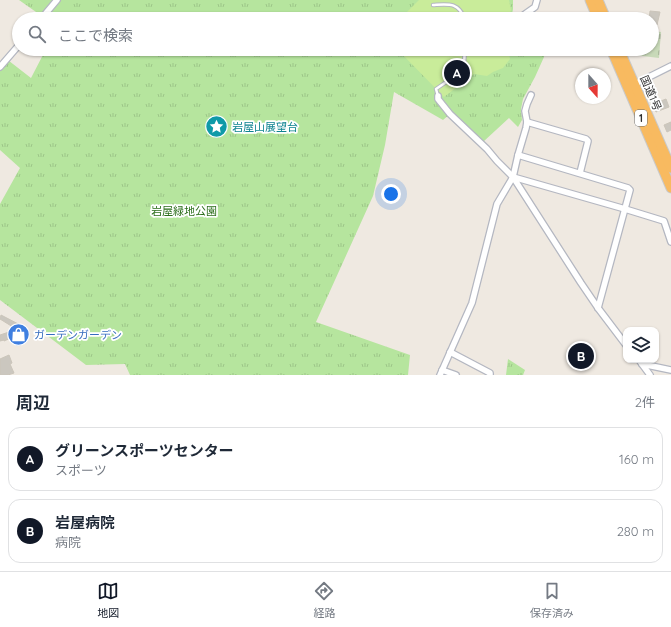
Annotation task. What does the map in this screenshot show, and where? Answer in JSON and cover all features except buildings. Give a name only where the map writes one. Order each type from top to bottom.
[{"type":"highway","points":[[590,0],[595,12]]},
{"type":"highway","points":[[598,0],[603,12]]},
{"type":"highway","name":"国道1号","points":[[614,56],[671,188]]},
{"type":"highway","name":"国道1号","points":[[622,56],[671,168]]},
{"type":"street","points":[[47,12],[57,0]]},
{"type":"street","points":[[528,12],[535,7],[537,0]]},
{"type":"street","points":[[0,67],[12,53]]},
{"type":"street","points":[[635,84],[671,66]]},
{"type":"street","points":[[456,375],[441,372],[472,303],[497,204],[513,177],[527,122],[525,111],[531,95]]},
{"type":"street","points":[[438,96],[438,99],[450,114],[487,149],[496,161],[513,177],[598,308],[623,340]]},
{"type":"street","points":[[527,122],[586,139],[588,141],[580,173]]},
{"type":"street","points":[[518,155],[580,173],[628,188],[630,190],[598,308]]},
{"type":"street","points":[[513,177],[664,221],[671,242]]},
{"type":"street","points":[[450,352],[490,373],[490,375]]},
{"type":"street","points":[[641,363],[650,375]]},
{"type":"street","points":[[644,363],[671,370]]},
{"type":"lane","points":[[433,5],[447,4],[457,7],[461,12]]},
{"type":"lane","points":[[438,96],[436,89],[461,73],[464,63],[464,56]]},
{"type":"green space","points":[[19,0],[513,0],[512,12],[36,12]]},
{"type":"green space","points":[[419,0],[509,0],[511,10],[510,12],[407,12]]},
{"type":"green space","points":[[659,32],[661,32],[659,58],[642,56],[659,56]]},
{"type":"green space","name":"岩屋緑地公園","points":[[42,56],[544,56],[523,99],[521,109],[522,120],[518,127],[509,118],[483,142],[450,114],[443,120],[394,92],[385,145],[373,196],[316,322],[410,355],[408,375],[130,375],[125,364],[86,365],[0,300],[0,204],[20,168],[0,150],[0,63],[4,57],[31,78]]},
{"type":"green space","points":[[404,56],[509,56],[510,59],[503,68],[487,76],[474,74],[444,97]]},
{"type":"green space","points":[[508,359],[525,370],[523,375],[506,375]]},
{"type":"place","name":"グリーンスポーツセンター","points":[[457,73]]},
{"type":"place","name":"岩屋山展望台","points":[[217,127]]},
{"type":"place","name":"ガーデンガーデン","points":[[19,335]]},
{"type":"place","name":"岩屋病院","points":[[581,356]]}]
